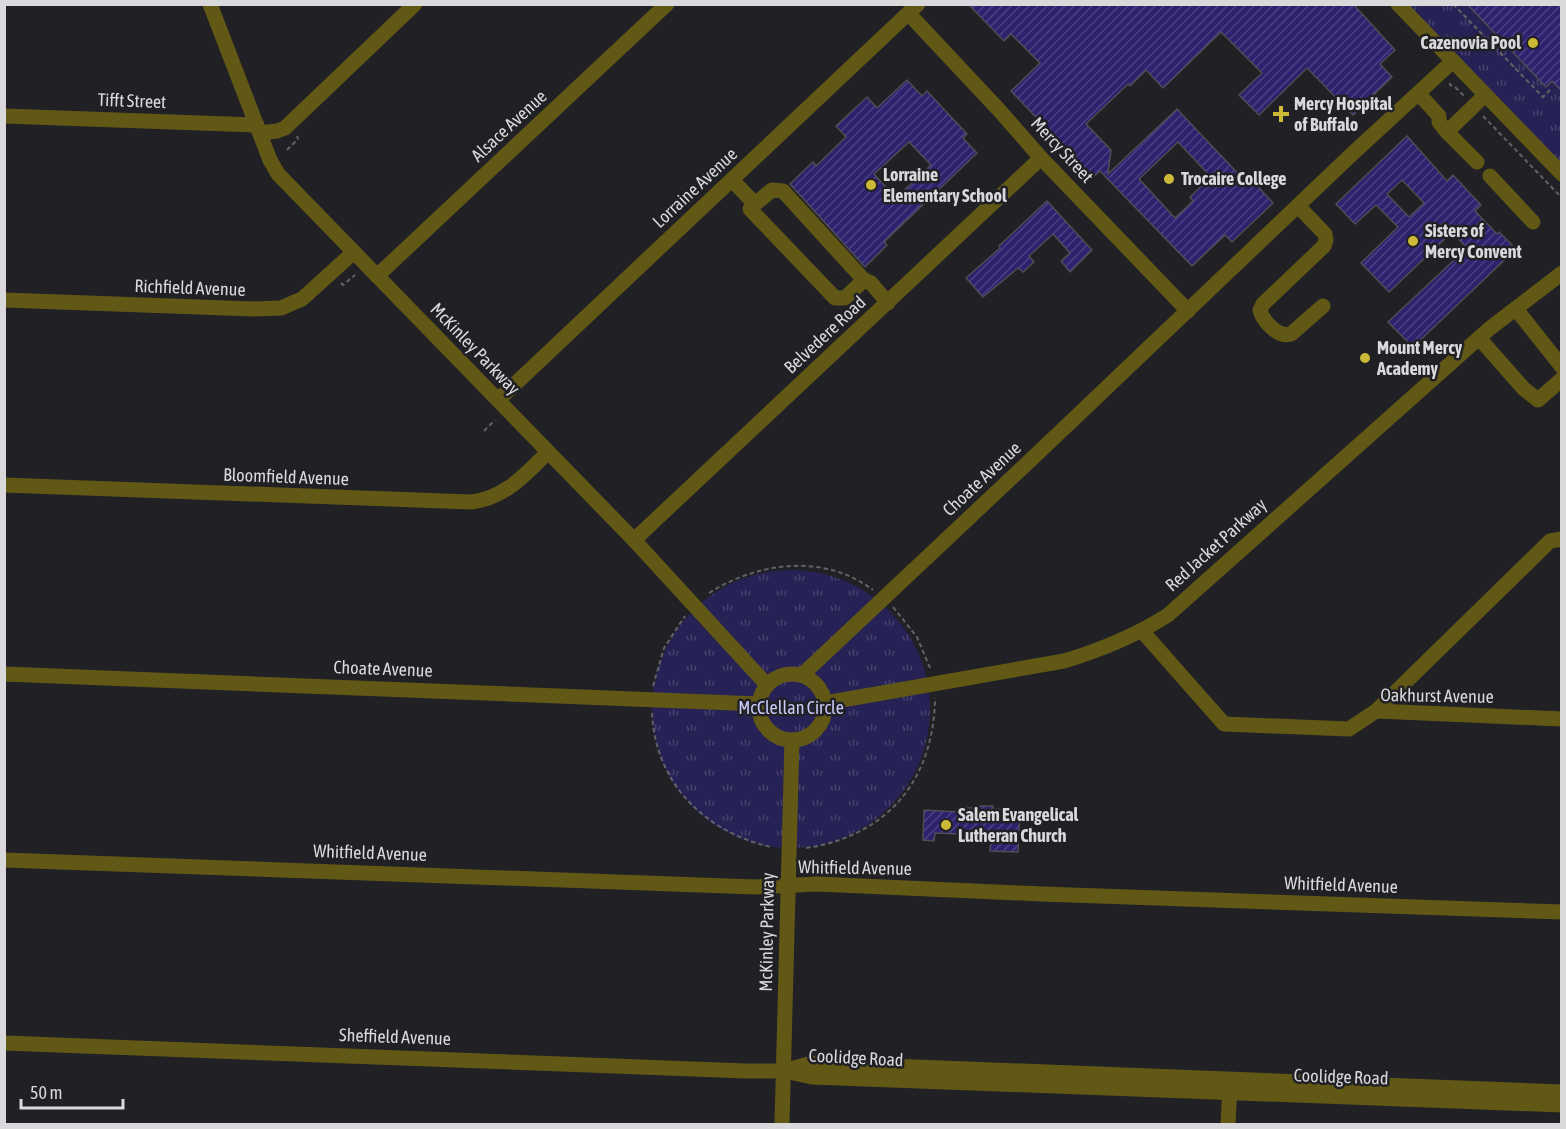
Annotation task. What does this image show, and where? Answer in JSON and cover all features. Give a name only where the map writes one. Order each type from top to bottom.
[{"type":"street","name":"McKinley Parkway","points":[[210,4],[270,160],[278,174],[634,540],[767,685]]},
{"type":"street","name":"Tifft Street","points":[[4,116],[277,131],[285,128],[415,4]]},
{"type":"street","name":"Alsace Avenue","points":[[377,276],[667,4]]},
{"type":"street","points":[[1398,4],[1453,61],[1479,100],[1562,174]]},
{"type":"street","points":[[1416,22],[1419,4]]},
{"type":"street","name":"Mercy Street","points":[[914,9],[1041,158],[1188,311]]},
{"type":"street","name":"Lorraine Avenue","points":[[498,400],[914,9]]},
{"type":"street","name":"Choate Avenue","points":[[802,675],[1453,61]]},
{"type":"street","points":[[1416,97],[1432,121],[1443,127],[1477,162]]},
{"type":"street","points":[[1443,127],[1479,100]]},
{"type":"street","name":"Belvedere Road","points":[[634,540],[1041,158]]},
{"type":"street","points":[[1490,176],[1533,222]]},
{"type":"street","points":[[732,180],[755,204]]},
{"type":"street","points":[[864,280],[844,298],[835,298],[750,209],[772,190],[783,191],[888,303]]},
{"type":"street","points":[[1298,206],[1325,234],[1324,246],[1263,304],[1260,310],[1262,317],[1281,335],[1287,336],[1323,306]]},
{"type":"street","name":"Richfield Avenue","points":[[4,300],[281,308],[302,299],[354,252]]},
{"type":"street","name":"Red Jacket Parkway","points":[[825,703],[1064,661],[1090,653],[1142,631],[1167,615],[1479,338],[1562,273]]},
{"type":"street","points":[[1516,309],[1562,367]]},
{"type":"street","points":[[1479,338],[1524,389],[1538,400],[1562,379]]},
{"type":"street","name":"Bloomfield Avenue","points":[[4,485],[471,502],[484,501],[513,487],[548,452]]},
{"type":"street","points":[[1376,711],[1550,542],[1562,539]]},
{"type":"street","name":"Oakhurst Avenue","points":[[1142,631],[1224,724],[1349,729],[1376,711],[1562,719]]},
{"type":"street","name":"Choate Avenue","points":[[4,674],[759,704]]},
{"type":"street","points":[[802,675],[819,687],[825,703],[824,718],[818,728],[804,738],[792,740],[781,738],[768,729],[762,719],[759,704],[762,694],[767,685],[780,676],[802,675]]},
{"type":"street","name":"McKinley Parkway","points":[[782,1125],[792,740]]},
{"type":"street","name":"Whitfield Avenue","points":[[4,860],[755,887],[817,884],[1562,912]]},
{"type":"street","name":"Sheffield Avenue","points":[[4,1043],[784,1071]]},
{"type":"street","name":"Coolidge Road","points":[[784,1071],[812,1064],[1021,1078],[1230,1086],[1406,1092],[1562,1092]]},
{"type":"street","points":[[1228,1125],[1230,1086]]},
{"type":"street","name":"Coolidge Road","points":[[1406,1092],[1562,1105]]},
{"type":"path","points":[[1454,5],[1543,97],[1552,88]]},
{"type":"path","points":[[1450,85],[1479,100],[1562,198]]},
{"type":"path","points":[[287,150],[298,139]]},
{"type":"path","points":[[343,285],[355,275]]},
{"type":"path","points":[[484,431],[495,420]]},
{"type":"path","points":[[710,593],[742,575],[779,566],[798,566],[835,572],[852,578],[874,591]]},
{"type":"path","points":[[891,605],[917,637],[930,668]]},
{"type":"path","points":[[653,686],[664,648],[689,612]]},
{"type":"path","points":[[806,848],[833,843],[858,833],[873,824],[900,801],[927,755],[935,720],[935,698]]},
{"type":"path","points":[[652,709],[658,750],[673,782],[683,796],[722,829],[754,843],[771,847]]},
{"type":"green space","points":[[1409,5],[1561,5],[1561,166]]},
{"type":"green space","name":"McClellan Circle","points":[[805,570],[844,580],[857,586],[890,610],[907,632],[920,656],[928,682],[930,709],[928,736],[920,762],[907,786],[890,808],[868,825],[844,838],[805,848],[777,848],[738,838],[725,832],[692,808],[683,797],[668,775],[654,736],[652,695],[662,656],[668,643],[692,610],[703,601],[725,586],[764,572]]},
{"type":"building","points":[[968,4],[1353,4],[1395,50],[1380,64],[1392,77],[1353,115],[1307,68],[1259,115],[1239,95],[1262,73],[1221,32],[1163,88],[1146,70],[1086,124],[1111,150],[1108,174],[1177,109],[1246,182],[1250,178],[1273,203],[1232,242],[1225,235],[1192,266],[1100,171],[1093,177],[1011,91],[1040,63],[1011,34],[1004,41]],"holes":[[[1178,142],[1211,177],[1190,197],[1193,201],[1175,218],[1139,179]]]},
{"type":"building","name":"Cazenovia Pool","points":[[1467,4],[1562,4],[1562,91],[1552,81],[1546,87]]},
{"type":"building","points":[[907,80],[922,96],[927,91],[967,134],[963,138],[977,153],[884,242],[887,245],[865,267],[790,184],[813,162],[816,166],[846,137],[836,126],[867,97],[877,108]],"holes":[[[909,142],[931,165],[896,198],[874,174]]]},
{"type":"building","name":"Sisters of Mercy Convent","points":[[1407,136],[1447,181],[1453,175],[1481,205],[1475,211],[1497,234],[1499,232],[1516,249],[1413,347],[1388,322],[1467,248],[1452,232],[1389,292],[1361,263],[1398,227],[1376,205],[1355,224],[1336,204]],"holes":[[[1402,180],[1424,203],[1409,217],[1387,194]]]},
{"type":"building","points":[[1047,201],[1092,250],[1070,272],[1061,261],[1070,253],[1053,234],[1029,256],[1034,262],[1023,272],[1018,268],[983,297],[966,278]]},
{"type":"building","points":[[975,806],[1020,810],[1018,852],[990,851],[991,840],[958,838],[958,834],[935,833],[934,841],[923,840],[924,810],[959,812],[959,808],[975,808]]},
{"type":"place","name":"Cazenovia Pool","points":[[1533,43]]},
{"type":"place","name":"Mercy Hospital of Buffalo","points":[[1281,114]]},
{"type":"place","name":"Trocaire College","points":[[1169,179]]},
{"type":"place","name":"Lorraine Elementary School","points":[[871,185]]},
{"type":"place","name":"Sisters of Mercy Convent","points":[[1413,241]]},
{"type":"place","name":"Mount Mercy Academy","points":[[1365,358]]},
{"type":"place","name":"Salem Evangelical Lutheran Church","points":[[946,825]]}]
